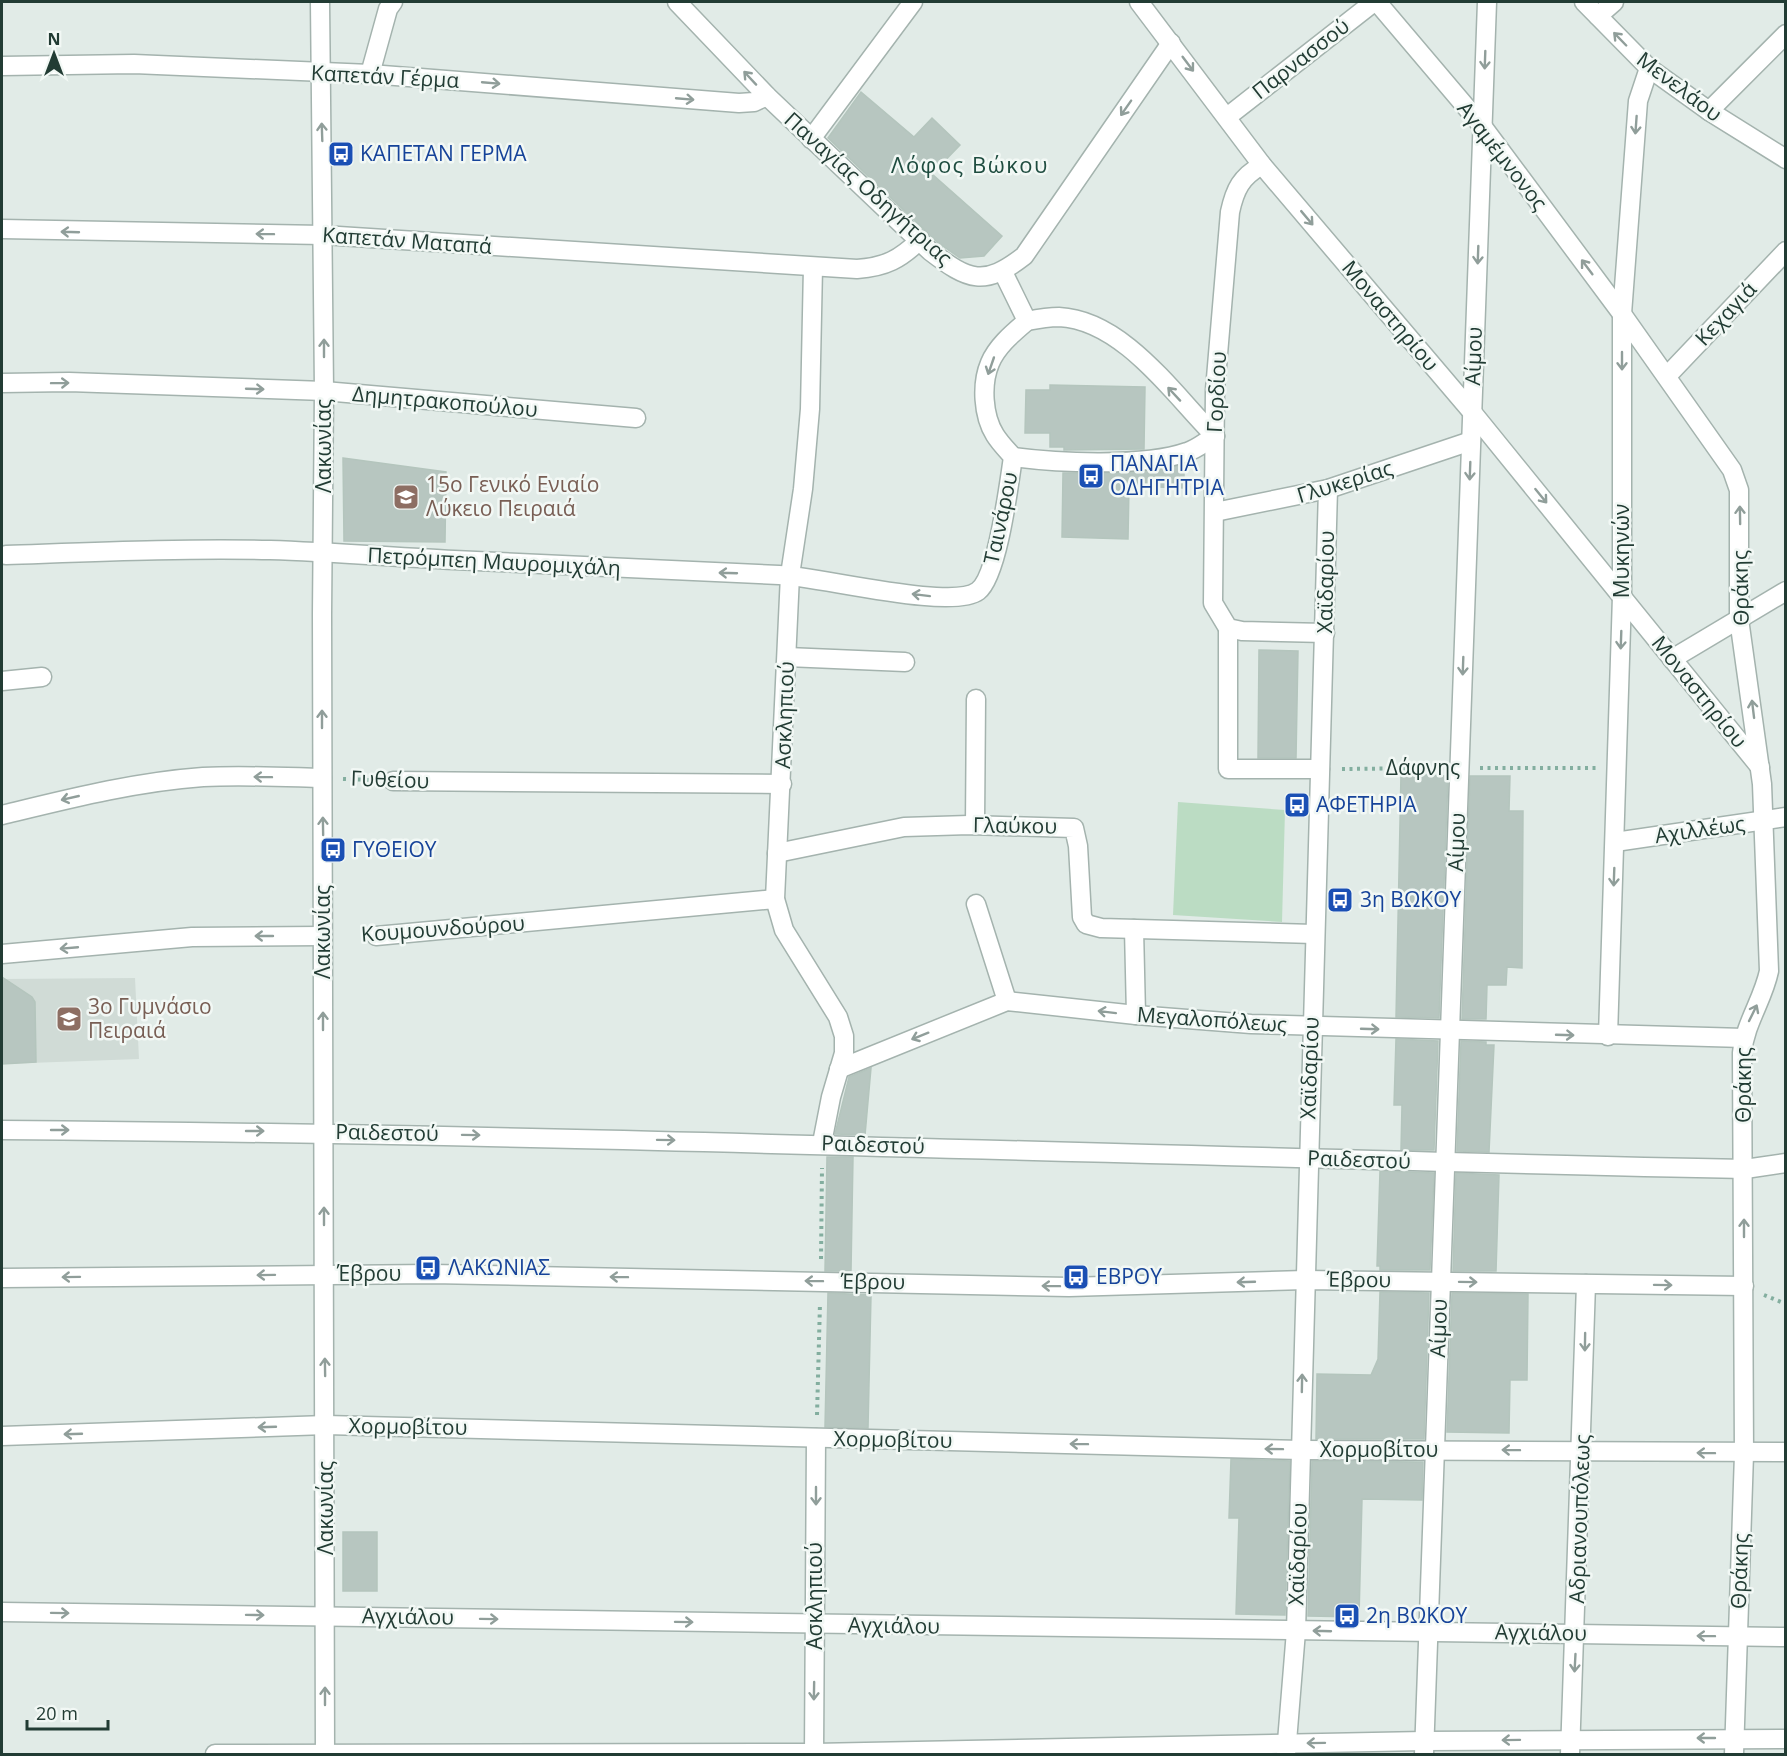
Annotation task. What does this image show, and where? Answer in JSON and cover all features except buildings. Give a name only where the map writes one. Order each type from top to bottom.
[{"type":"street","name":"Λακωνίας","points":[[320,2],[324,391],[322,936],[326,1425],[325,1754]]},
{"type":"street","points":[[370,74],[388,9],[393,2]]},
{"type":"street","name":"Παναγίας Οδηγήτριας","points":[[677,2],[811,139],[950,266],[970,275],[986,278],[1003,272]]},
{"type":"street","points":[[811,139],[913,2]]},
{"type":"street","name":"Μοναστηρίου","points":[[1139,2],[1262,165],[1472,412],[1760,767]]},
{"type":"street","name":"Παρνασσού","points":[[1227,117],[1375,2]]},
{"type":"street","name":"Αγαμέμνονος","points":[[1375,2],[1483,127],[1622,314]]},
{"type":"street","name":"Αίμου","points":[[1424,1748],[1487,2]]},
{"type":"street","name":"Μενελάου","points":[[1584,2],[1648,68],[1709,111],[1785,159]]},
{"type":"street","points":[[1598,16],[1614,2]]},
{"type":"street","points":[[1709,111],[1785,34]]},
{"type":"street","points":[[1013,457],[1076,462],[1163,458],[1188,452],[1215,436],[1116,336],[1089,324],[1060,317],[1027,321],[1003,272],[1024,256],[1171,43]]},
{"type":"street","name":"Καπετάν Γέρμα","points":[[2,66],[134,64],[370,74],[739,103],[754,102],[767,96]]},
{"type":"street","name":"Μυκηνών","points":[[1608,1036],[1622,596],[1622,314],[1638,101],[1648,68]]},
{"type":"street","name":"Γορδίου","points":[[1228,628],[1213,603],[1215,390],[1230,212],[1235,190],[1247,174],[1262,165]]},
{"type":"street","name":"Καπετάν Ματαπά","points":[[2,229],[323,235],[813,267],[876,268],[900,258],[920,240]]},
{"type":"street","name":"Κεχαγιά","points":[[1667,376],[1783,258]]},
{"type":"street","name":"Ασκληπιού","points":[[813,267],[810,409],[803,489],[790,576],[775,899],[784,930],[838,1017],[844,1036],[844,1053],[822,1143]]},
{"type":"street","name":"Θράκης","points":[[1622,314],[1732,470],[1739,490],[1739,618],[1760,767],[1765,820],[1769,971],[1766,985],[1744,1038],[1744,1454],[1734,1746]]},
{"type":"street","name":"Ταινάρου","points":[[978,591],[989,575],[995,553],[1013,457],[994,434],[985,412],[990,363],[1006,339],[1027,321]]},
{"type":"street","name":"Δημητρακοπούλου","points":[[2,383],[69,382],[324,391],[636,418]]},
{"type":"street","name":"Γλυκερίας","points":[[1215,512],[1328,489],[1471,441]]},
{"type":"street","name":"Χαϊδαρίου","points":[[1287,1749],[1296,1630],[1328,489]]},
{"type":"street","name":"Πετρόμπεη Μαυρομιχάλη","points":[[6,555],[226,549],[790,576],[957,598],[978,591]]},
{"type":"street","points":[[1672,659],[1785,591]]},
{"type":"street","points":[[1320,769],[1228,769],[1228,628],[1242,632],[1325,633]]},
{"type":"street","points":[[787,657],[905,662]]},
{"type":"street","points":[[2,681],[42,677]]},
{"type":"street","points":[[975,825],[976,699]]},
{"type":"street","name":"Γυθείου","points":[[2,815],[113,788],[160,782],[204,777],[322,778]]},
{"type":"street","name":"Γυθείου","points":[[393,781],[782,784]]},
{"type":"street","name":"Αχιλλέως","points":[[1615,842],[1785,817]]},
{"type":"street","name":"Γλαύκου","points":[[777,853],[904,827],[975,825],[1074,828],[1078,846],[1082,917],[1086,924],[1134,929],[1314,934]]},
{"type":"street","name":"Κουμουνδούρου","points":[[376,936],[775,899]]},
{"type":"street","points":[[976,904],[1007,1001]]},
{"type":"street","points":[[1134,929],[1136,1016]]},
{"type":"street","points":[[2,954],[192,937],[322,936]]},
{"type":"street","name":"Μεγαλοπόλεως","points":[[839,1069],[1007,1001],[1136,1016],[1312,1027],[1744,1038]]},
{"type":"street","name":"Ραιδεστού","points":[[2,1130],[323,1132],[822,1143],[1745,1169],[1785,1163]]},
{"type":"street","name":"Έβρου","points":[[2,1278],[444,1274],[1069,1287],[1305,1280],[1744,1286]]},
{"type":"street","name":"Αδριανουπόλεως","points":[[1571,1747],[1586,1284]]},
{"type":"street","name":"Χορμοβίτου","points":[[2,1436],[326,1425],[1301,1450],[1435,1449],[1744,1454],[1785,1452]]},
{"type":"street","name":"Ασκληπιού","points":[[814,1754],[816,1438]]},
{"type":"street","name":"Αγχιάλου","points":[[2,1612],[1187,1630],[1428,1630],[1785,1637]]},
{"type":"street","points":[[215,1755],[814,1754],[1734,1746],[1785,1739]]},
{"type":"path","name":"Δάφνης","points":[[1320,769],[1618,768]]},
{"type":"path","name":"Γυθείου","points":[[322,778],[393,781]]},
{"type":"shaded area","name":"3ο Γυμνάσιο Πειραιά","points":[[135,978],[139,1059],[2,1064],[2,979]]},
{"type":"green space","points":[[1178,802],[1285,810],[1282,922],[1173,915]]},
{"type":"place","name":"ΚΑΠΕΤΑΝ ΓΕΡΜΑ","points":[[341,154]]},
{"type":"place","name":"ΠΑΝΑΓΙΑ ΟΔΗΓΗΤΡΙΑ","points":[[1091,476]]},
{"type":"place","name":"15ο Γενικό Ενιαίο Λύκειο Πειραιά","points":[[406,497]]},
{"type":"place","name":"ΑΦΕΤΗΡΙΑ","points":[[1297,805]]},
{"type":"place","name":"ΓΥΘΕΙΟΥ","points":[[333,850]]},
{"type":"place","name":"3η ΒΩΚΟΥ","points":[[1340,900]]},
{"type":"place","name":"3ο Γυμνάσιο Πειραιά","points":[[69,1019]]},
{"type":"place","name":"ΛΑΚΩΝΙΑΣ","points":[[428,1268]]},
{"type":"place","name":"ΕΒΡΟΥ","points":[[1076,1277]]},
{"type":"place","name":"2η ΒΩΚΟΥ","points":[[1347,1616]]},
{"type":"district","name":"Λόφος Βώκου","points":[[970,165]]}]
